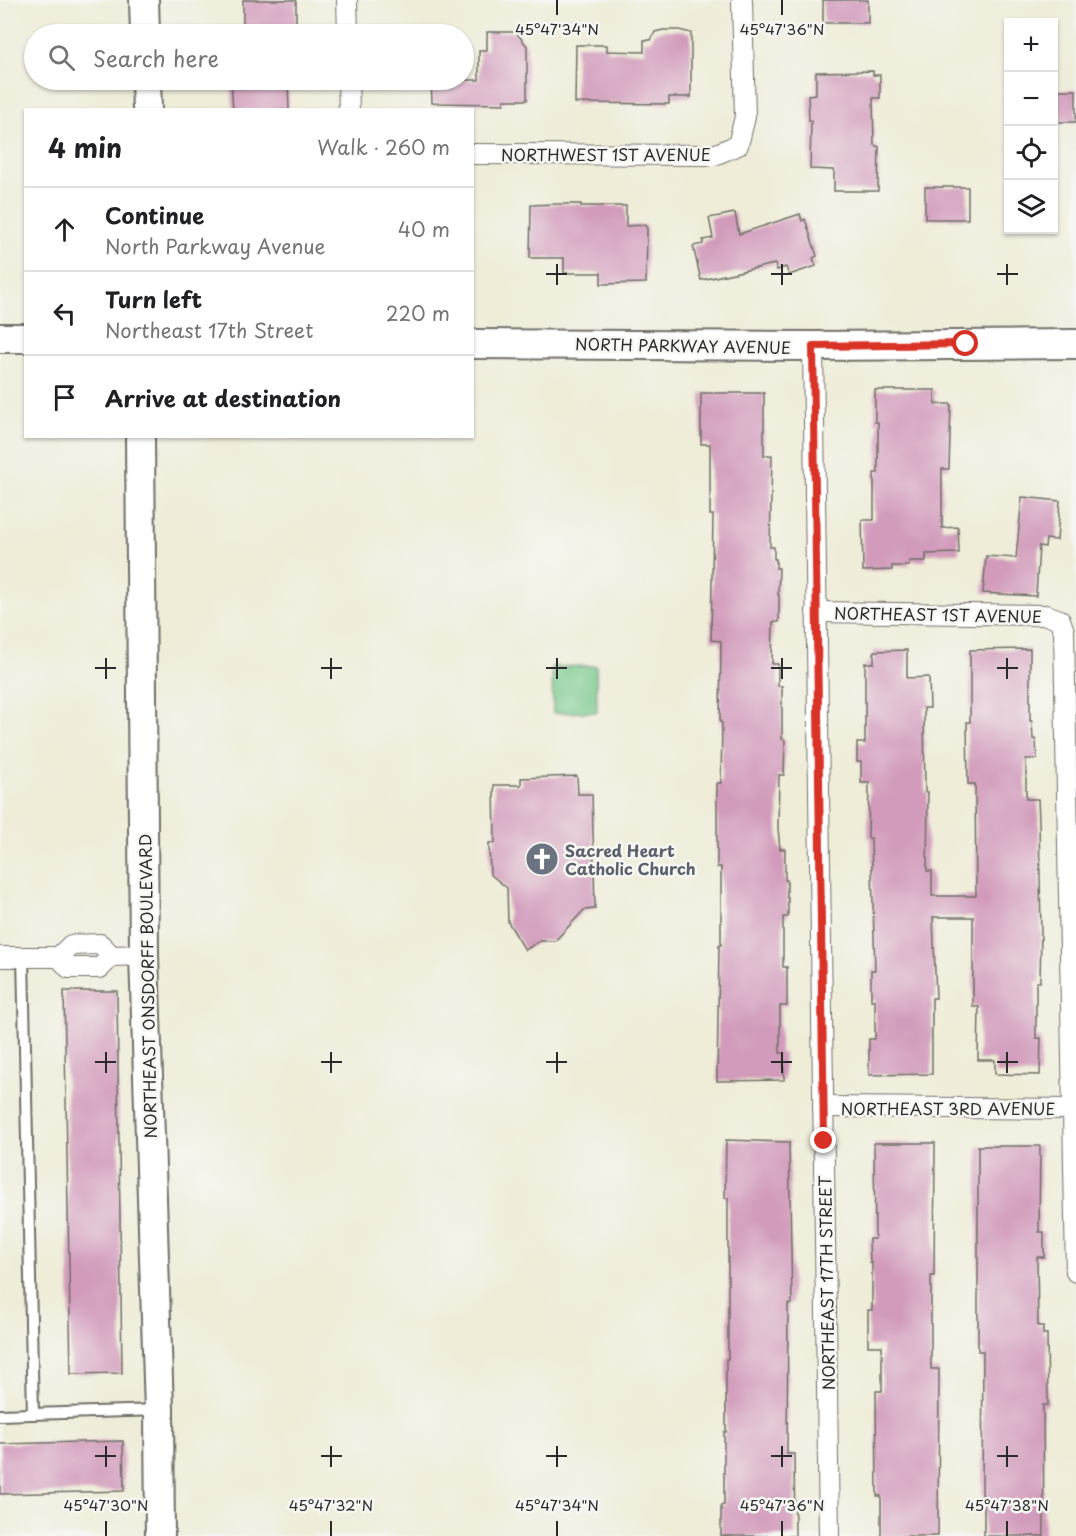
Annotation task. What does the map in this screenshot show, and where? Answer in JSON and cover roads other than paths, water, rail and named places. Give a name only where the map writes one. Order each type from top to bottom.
[{"type":"street","points":[[144,0],[145,24]]},
{"type":"street","points":[[347,0],[348,24]]},
{"type":"street","name":"NORTHWEST 1ST AVENUE","points":[[474,154],[714,155],[738,145],[745,117],[742,0]]},
{"type":"street","points":[[146,90],[147,108]]},
{"type":"street","points":[[348,90],[349,108]]},
{"type":"street","points":[[0,338],[24,338]]},
{"type":"street","name":"NORTH PARKWAY AVENUE","points":[[474,344],[813,346],[1076,344]]},
{"type":"street","name":"NORTHEAST 17TH STREET","points":[[813,346],[829,1536]]},
{"type":"street","name":"NORTHEAST ONSDORFF BOULEVARD","points":[[140,438],[144,955],[159,1410],[160,1536]]},
{"type":"street","name":"NORTHEAST 1ST AVENUE","points":[[816,612],[1046,615],[1060,620],[1064,631],[1073,1109]]},
{"type":"street","points":[[0,957],[59,957],[69,968],[100,968],[112,956],[144,955]]},
{"type":"street","name":"NORTHEAST 3RD AVENUE","points":[[823,1107],[1073,1109]]},
{"type":"street","points":[[1073,1109],[1076,1272]]},
{"type":"lane","points":[[23,957],[33,1414]]},
{"type":"lane","points":[[0,1415],[159,1410]]},
{"type":"place","name":"Sacred Heart Catholic Church","points":[[542,859]]}]
